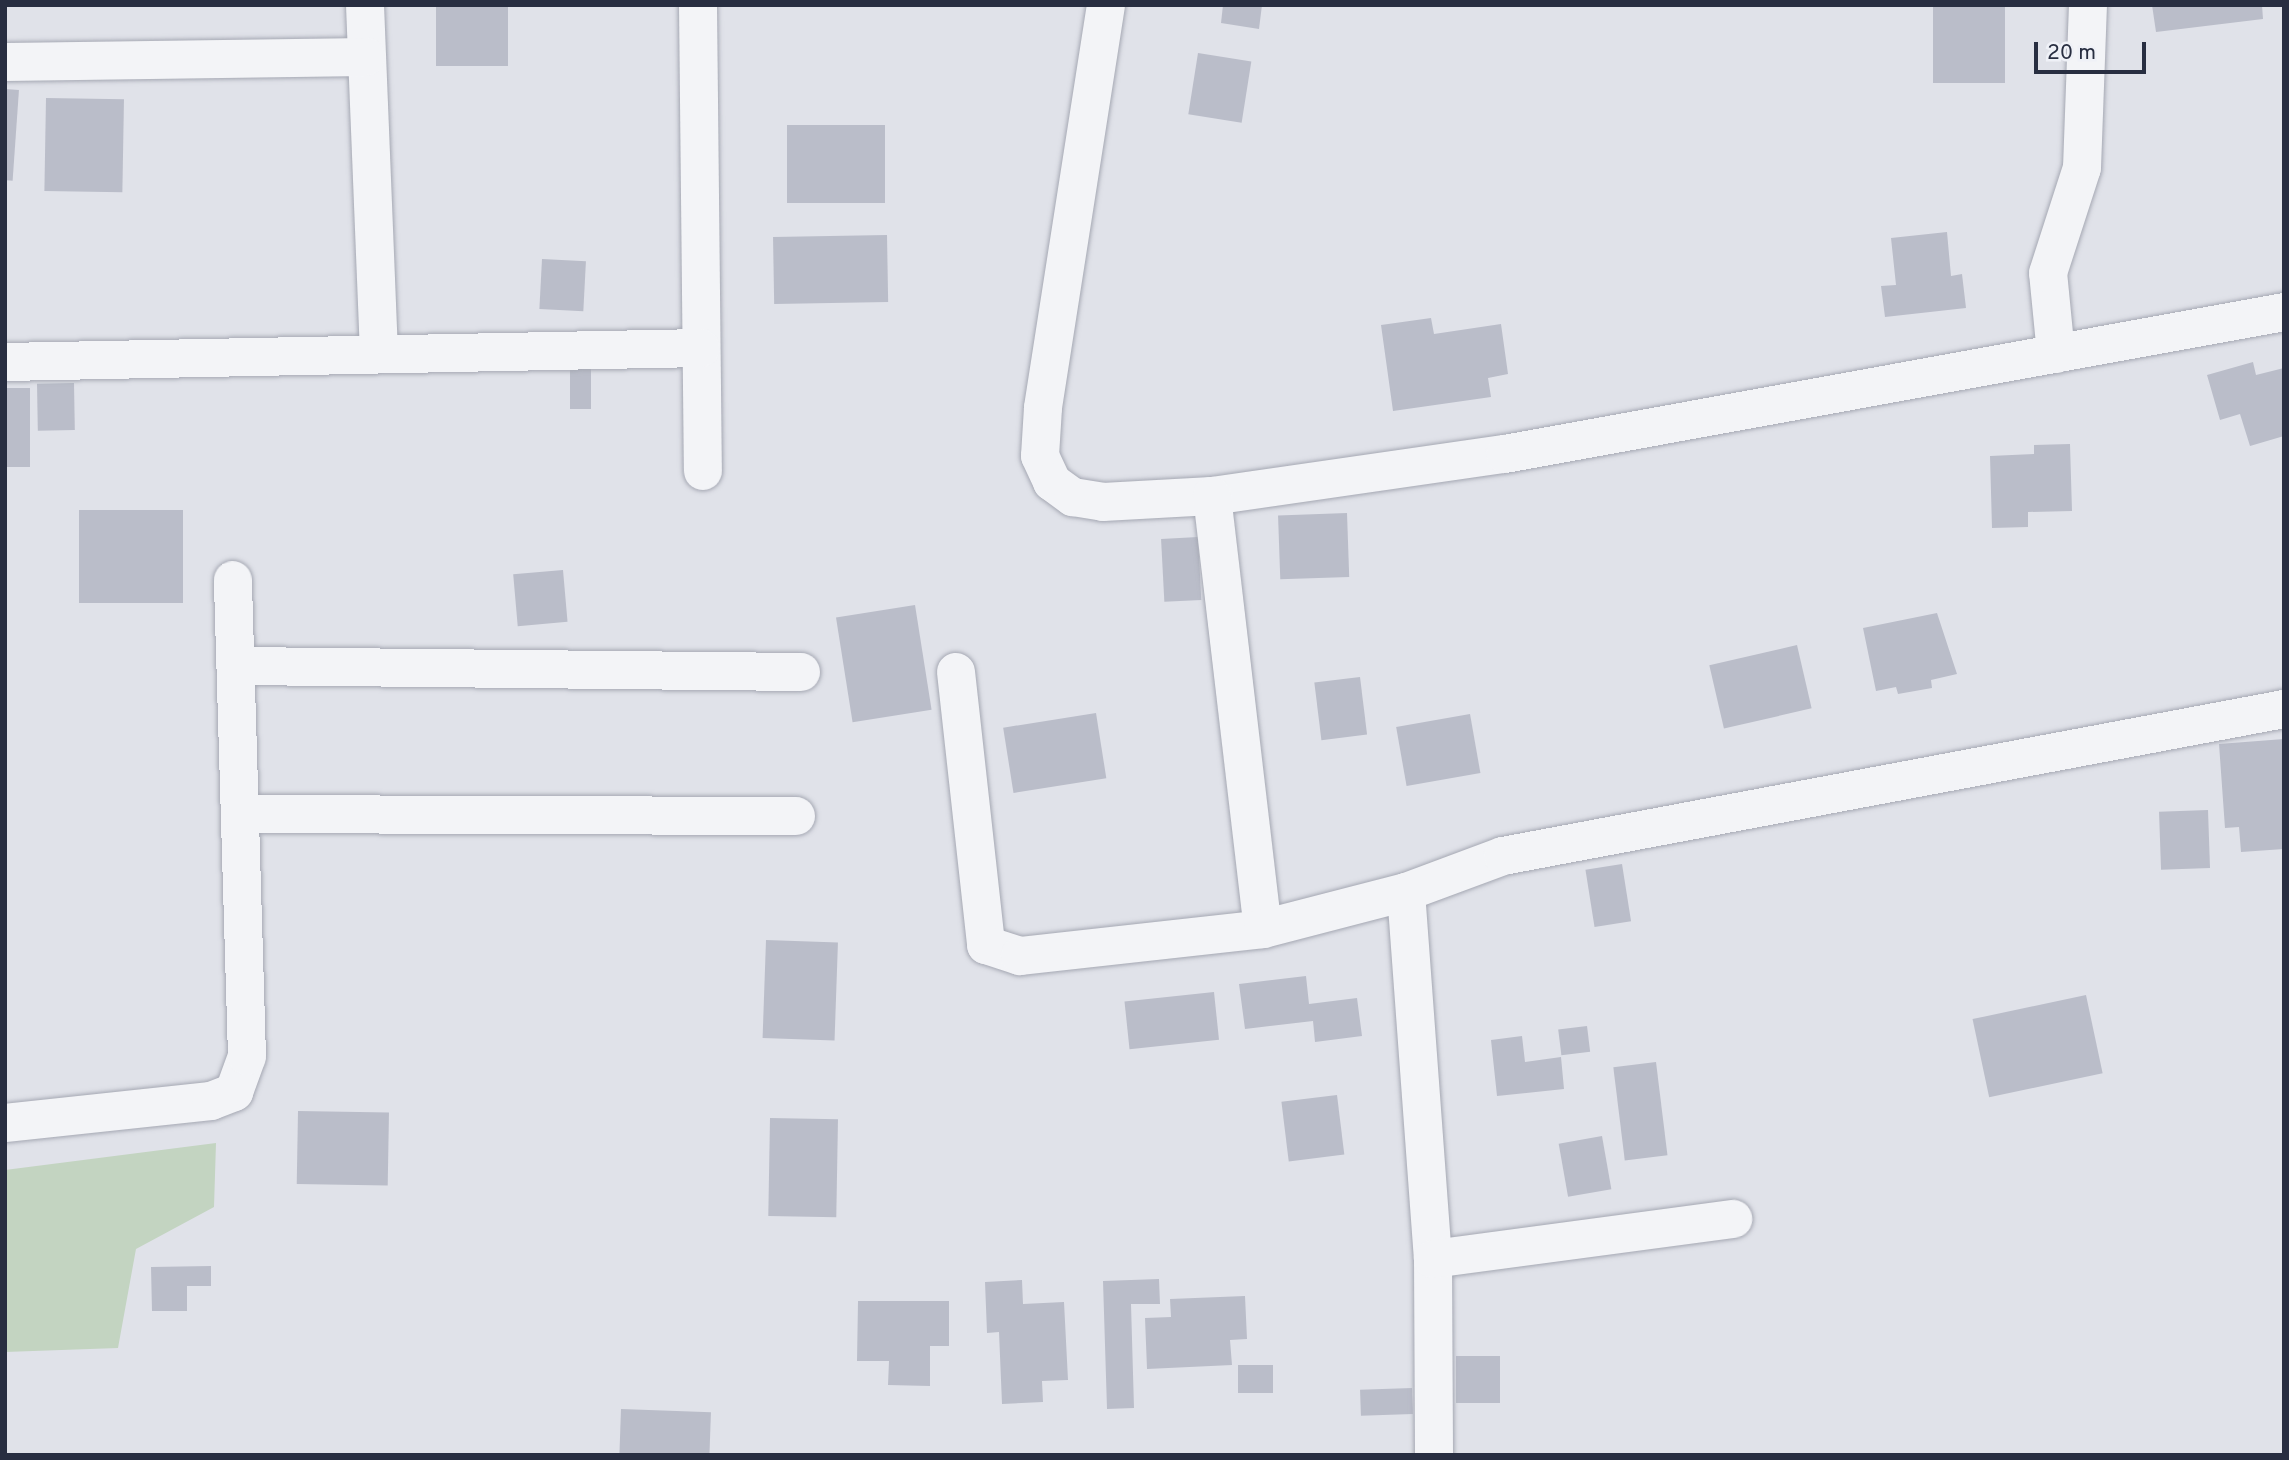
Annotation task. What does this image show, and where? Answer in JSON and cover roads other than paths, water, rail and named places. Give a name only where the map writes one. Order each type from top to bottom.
[{"type":"street","points":[[365,5],[379,353]]},
{"type":"street","points":[[698,5],[703,471]]},
{"type":"street","points":[[1106,5],[1040,456],[1052,482],[1073,497],[1103,502],[1212,496],[1505,454],[2284,313]]},
{"type":"street","points":[[2056,355],[2048,273],[2082,168],[2088,5]]},
{"type":"street","points":[[5,62],[366,57]]},
{"type":"street","points":[[5,362],[701,348]]},
{"type":"street","points":[[1212,496],[1263,929]]},
{"type":"street","points":[[5,1123],[211,1101],[234,1092],[247,1056],[239,666],[233,580]]},
{"type":"street","points":[[239,666],[802,672]]},
{"type":"street","points":[[956,672],[986,944],[1020,956],[1263,929],[1406,892],[1503,856],[2284,709]]},
{"type":"street","points":[[241,814],[796,816]]},
{"type":"street","points":[[1406,892],[1433,1259],[1434,1455]]},
{"type":"street","points":[[1433,1259],[1733,1219]]}]
